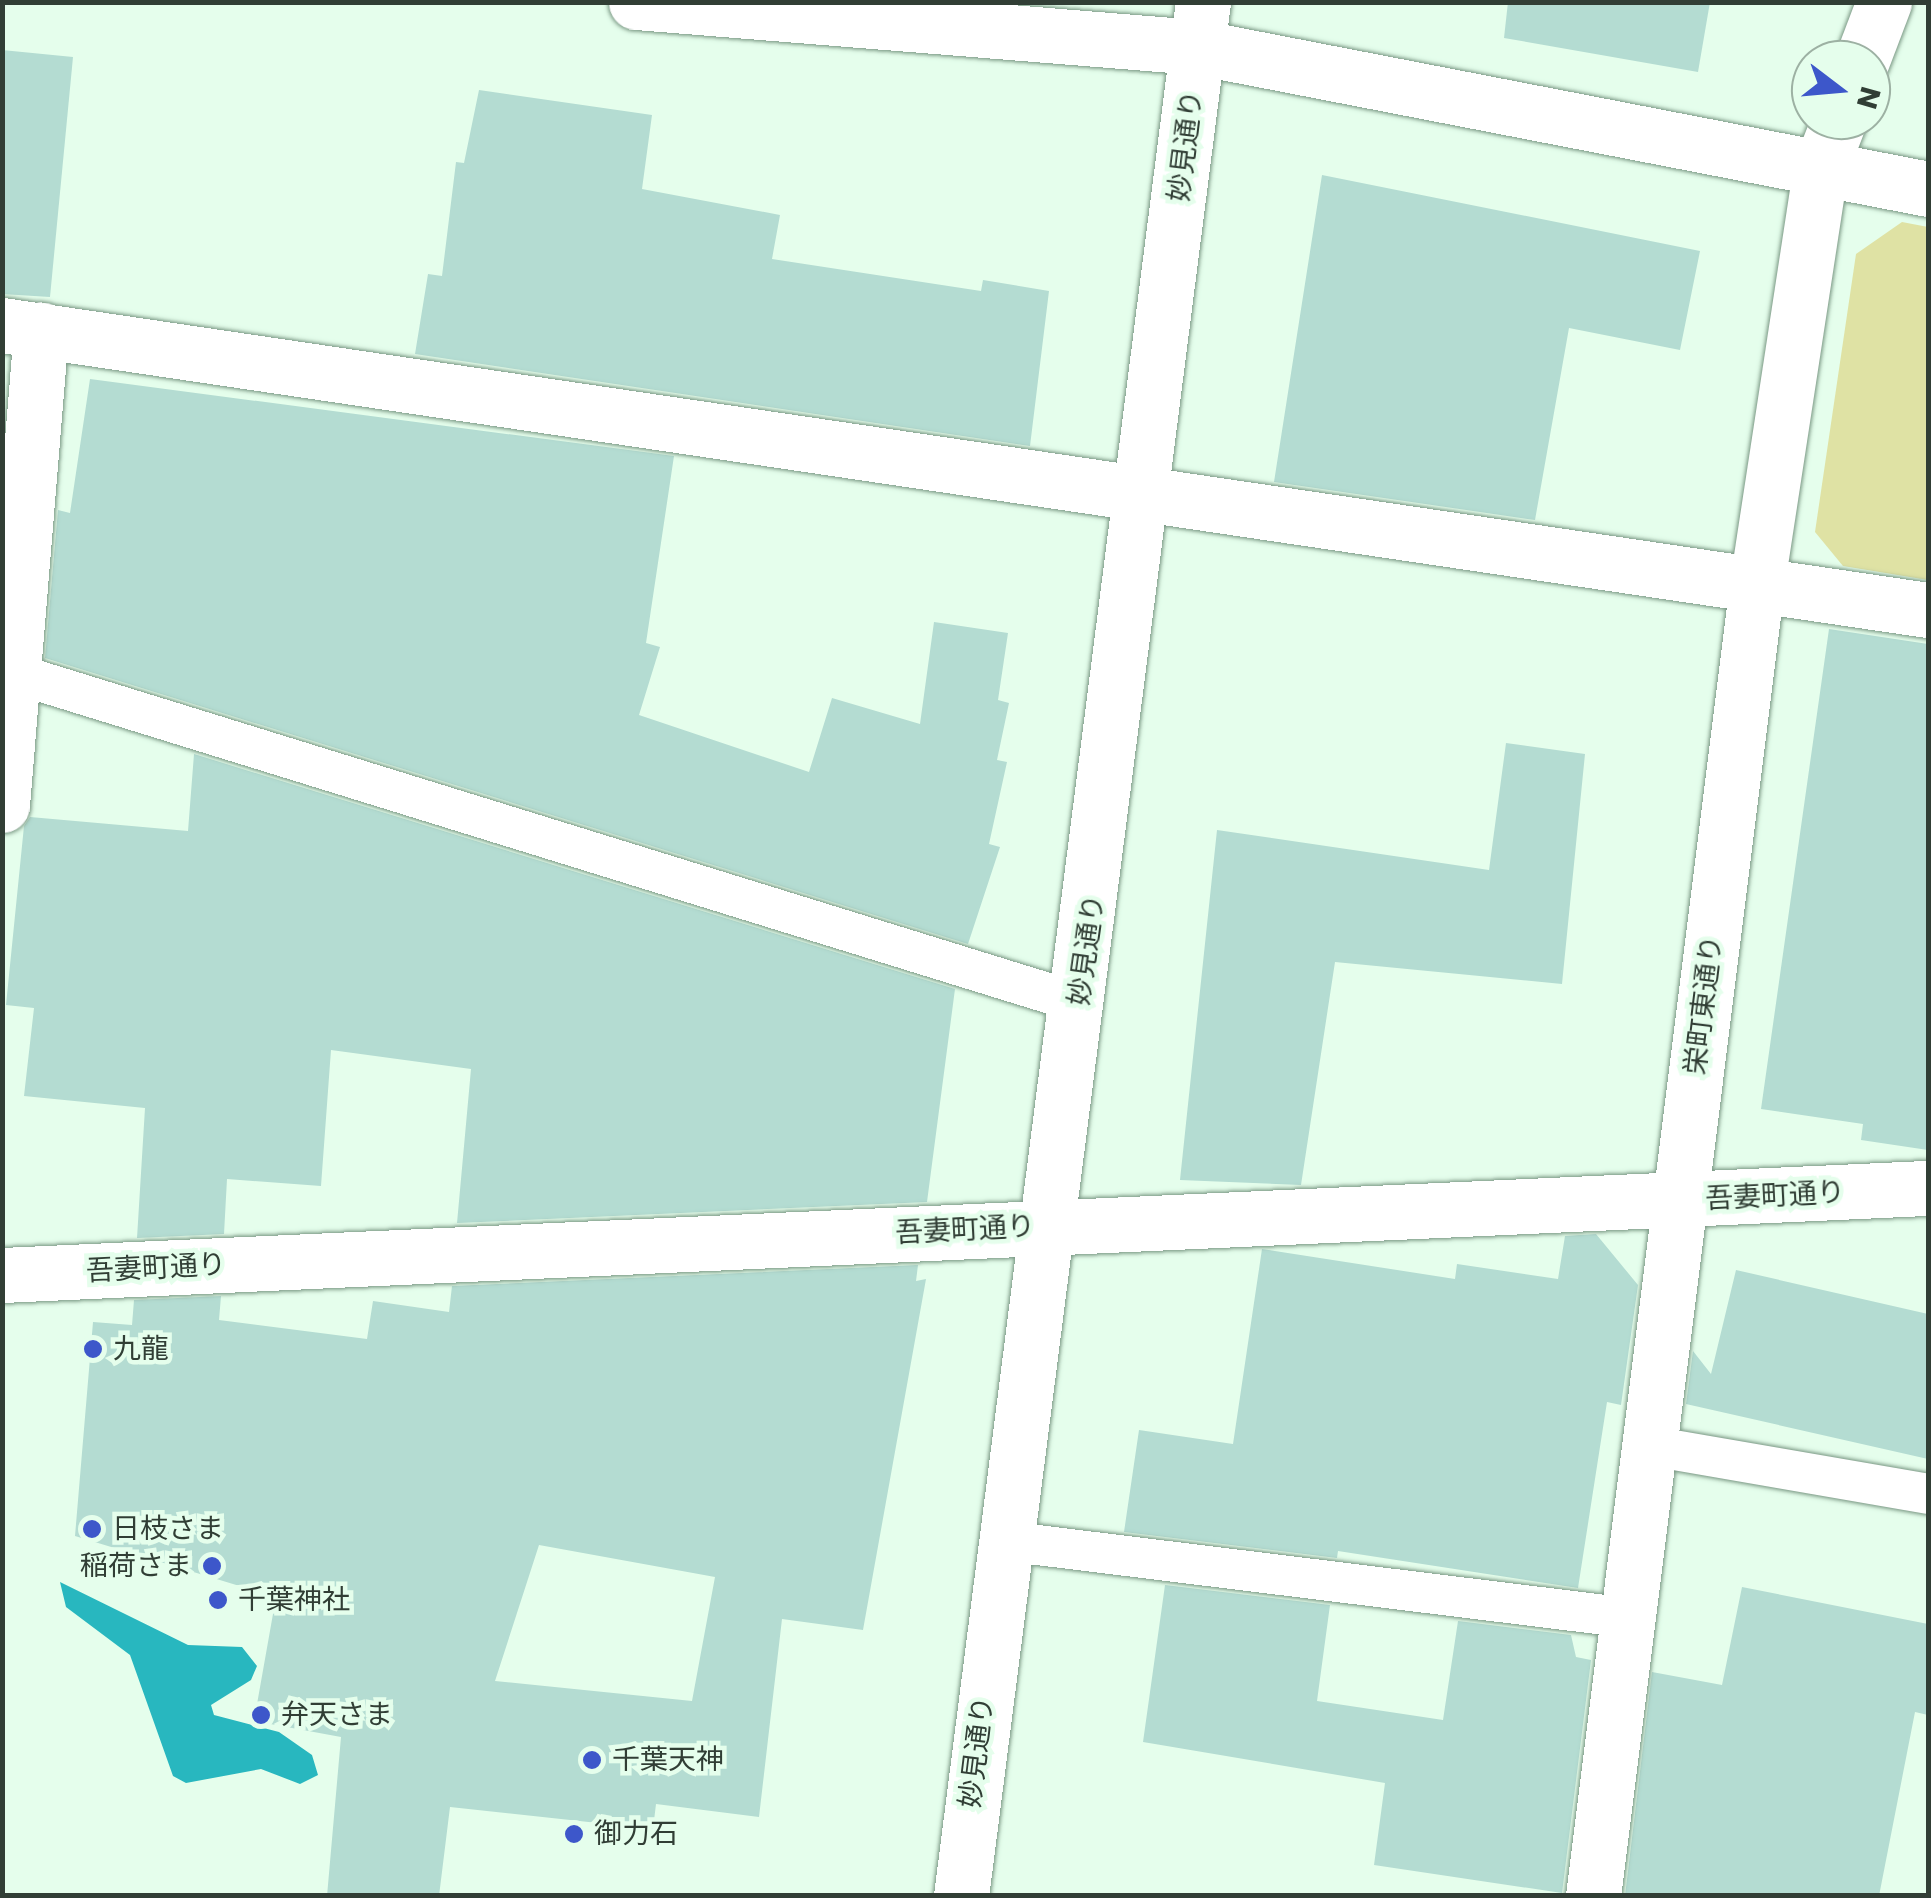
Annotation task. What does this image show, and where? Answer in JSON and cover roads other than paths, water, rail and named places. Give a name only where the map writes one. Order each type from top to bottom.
[{"type":"street","points":[[636,2],[1200,25],[1829,144],[1928,189]]},
{"type":"street","points":[[1870,40],[1884,2]]},
{"type":"street","name":"妙見通り","points":[[961,1896],[1005,1540],[1147,488],[1200,25]]},
{"type":"street","name":"栄町東通り","points":[[1593,1896],[1757,584],[1829,144]]},
{"type":"street","points":[[2,805],[22,328],[1147,488],[1928,610]]},
{"type":"street","name":"吾妻町通り","points":[[2,1275],[1928,1188]]},
{"type":"lane","points":[[10,672],[1080,1003]]},
{"type":"lane","points":[[1651,1446],[1928,1494]]},
{"type":"lane","points":[[1005,1540],[1629,1618]]},
{"type":"water","points":[[60,1582],[188,1645],[242,1647],[257,1666],[251,1680],[211,1705],[214,1715],[279,1732],[312,1755],[318,1775],[300,1784],[261,1769],[186,1783],[173,1776],[130,1655],[66,1607]]},
{"type":"place","name":"九龍","points":[[93,1349]]},
{"type":"place","name":"日枝さま","points":[[92,1529]]},
{"type":"place","name":"稲荷さま","points":[[212,1566]]},
{"type":"place","name":"千葉神社","points":[[218,1600]]},
{"type":"place","name":"弁天さま","points":[[261,1715]]},
{"type":"place","name":"千葉天神","points":[[592,1760]]},
{"type":"place","name":"御力石","points":[[574,1834]]}]
